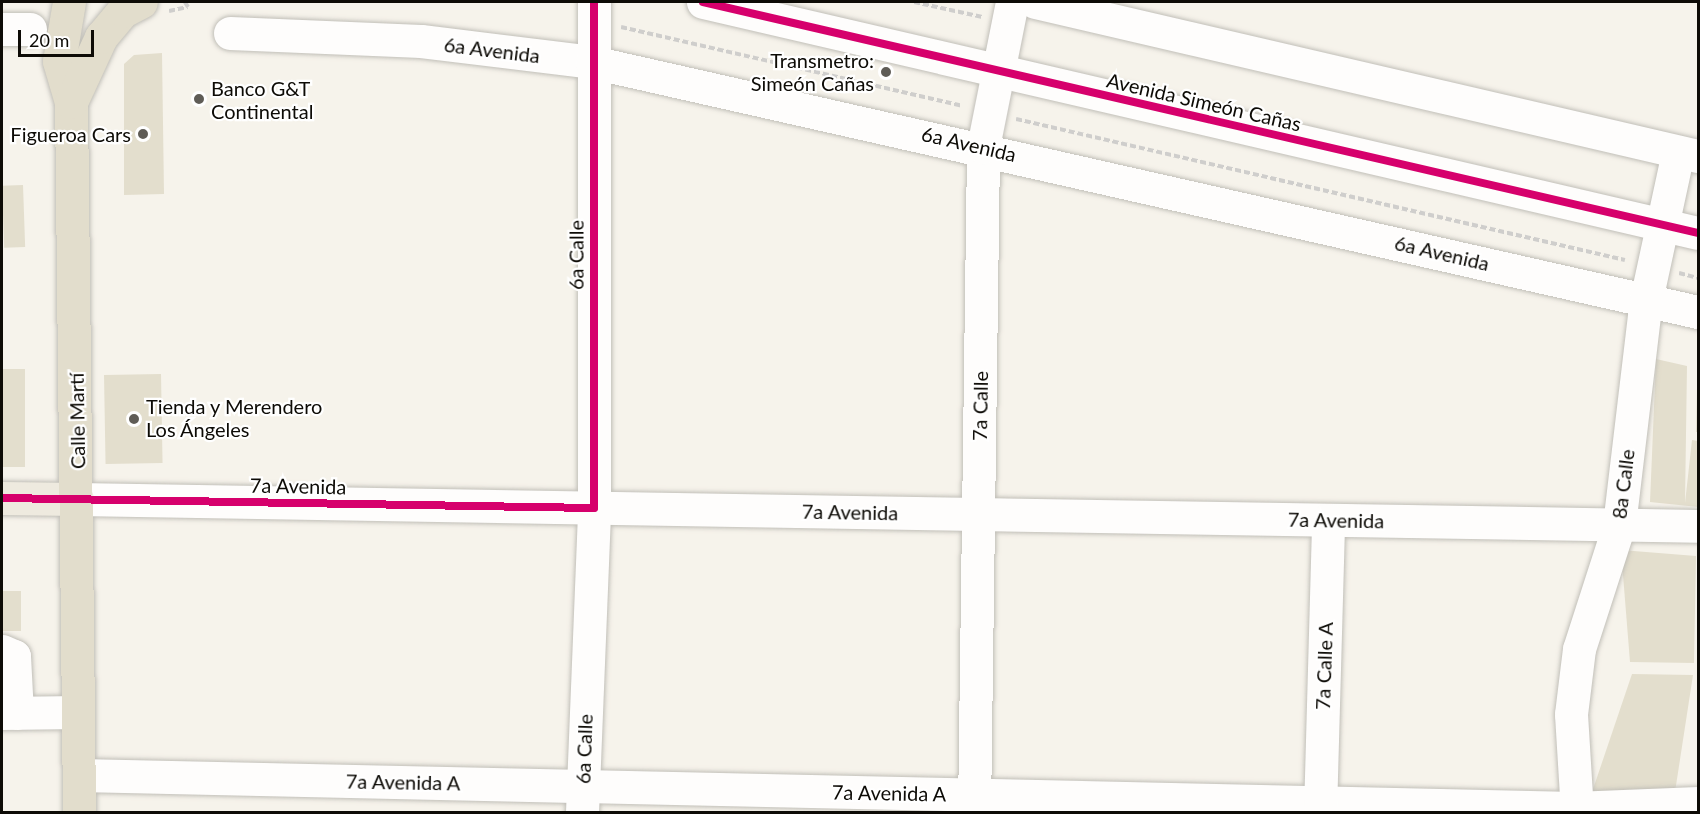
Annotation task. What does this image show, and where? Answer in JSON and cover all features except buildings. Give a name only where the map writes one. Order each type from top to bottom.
[{"type":"highway","name":"Calle Martí","points":[[69,2],[59,61],[71,102],[79,813]]},
{"type":"highway","name":"Calle Martí","points":[[71,102],[101,37],[123,11],[153,8]]},
{"type":"main road","name":"7a Avenida","points":[[2,498],[77,499]]},
{"type":"street","name":"Avenida Simeón Cañas","points":[[703,2],[1698,233]]},
{"type":"street","name":"7a Calle","points":[[974,804],[983,147],[1012,2]]},
{"type":"street","points":[[1035,2],[1688,154]]},
{"type":"street","name":"6a Calle","points":[[582,799],[594,508],[592,62],[594,12]]},
{"type":"street","name":"6a Avenida","points":[[230,33],[421,41],[592,62],[983,147],[1698,312]]},
{"type":"street","name":"8a Calle","points":[[1576,810],[1571,714],[1579,650],[1619,525],[1646,300],[1662,225],[1688,154]]},
{"type":"street","name":"7a Avenida","points":[[77,499],[1698,526]]},
{"type":"street","name":"7a Calle A","points":[[1320,807],[1328,520]]},
{"type":"street","points":[[2,651],[14,656],[9,713],[78,712]]},
{"type":"street","name":"7a Avenida A","points":[[79,775],[582,799],[700,801],[1576,810],[1698,802]]},
{"type":"path","points":[[153,8],[189,7],[185,2]]},
{"type":"path","points":[[594,12],[990,113],[1698,278]]},
{"type":"cycle path","points":[[2,498],[594,508],[594,2]]},
{"type":"cycle path","points":[[703,2],[1698,233]]},
{"type":"place","name":"Transmetro: Simeón Cañas","points":[[886,72]]},
{"type":"place","name":"Banco G&T Continental","points":[[199,99]]},
{"type":"place","name":"Figueroa Cars","points":[[143,134]]},
{"type":"place","name":"Tienda y Merendero Los Ángeles","points":[[134,419]]}]
